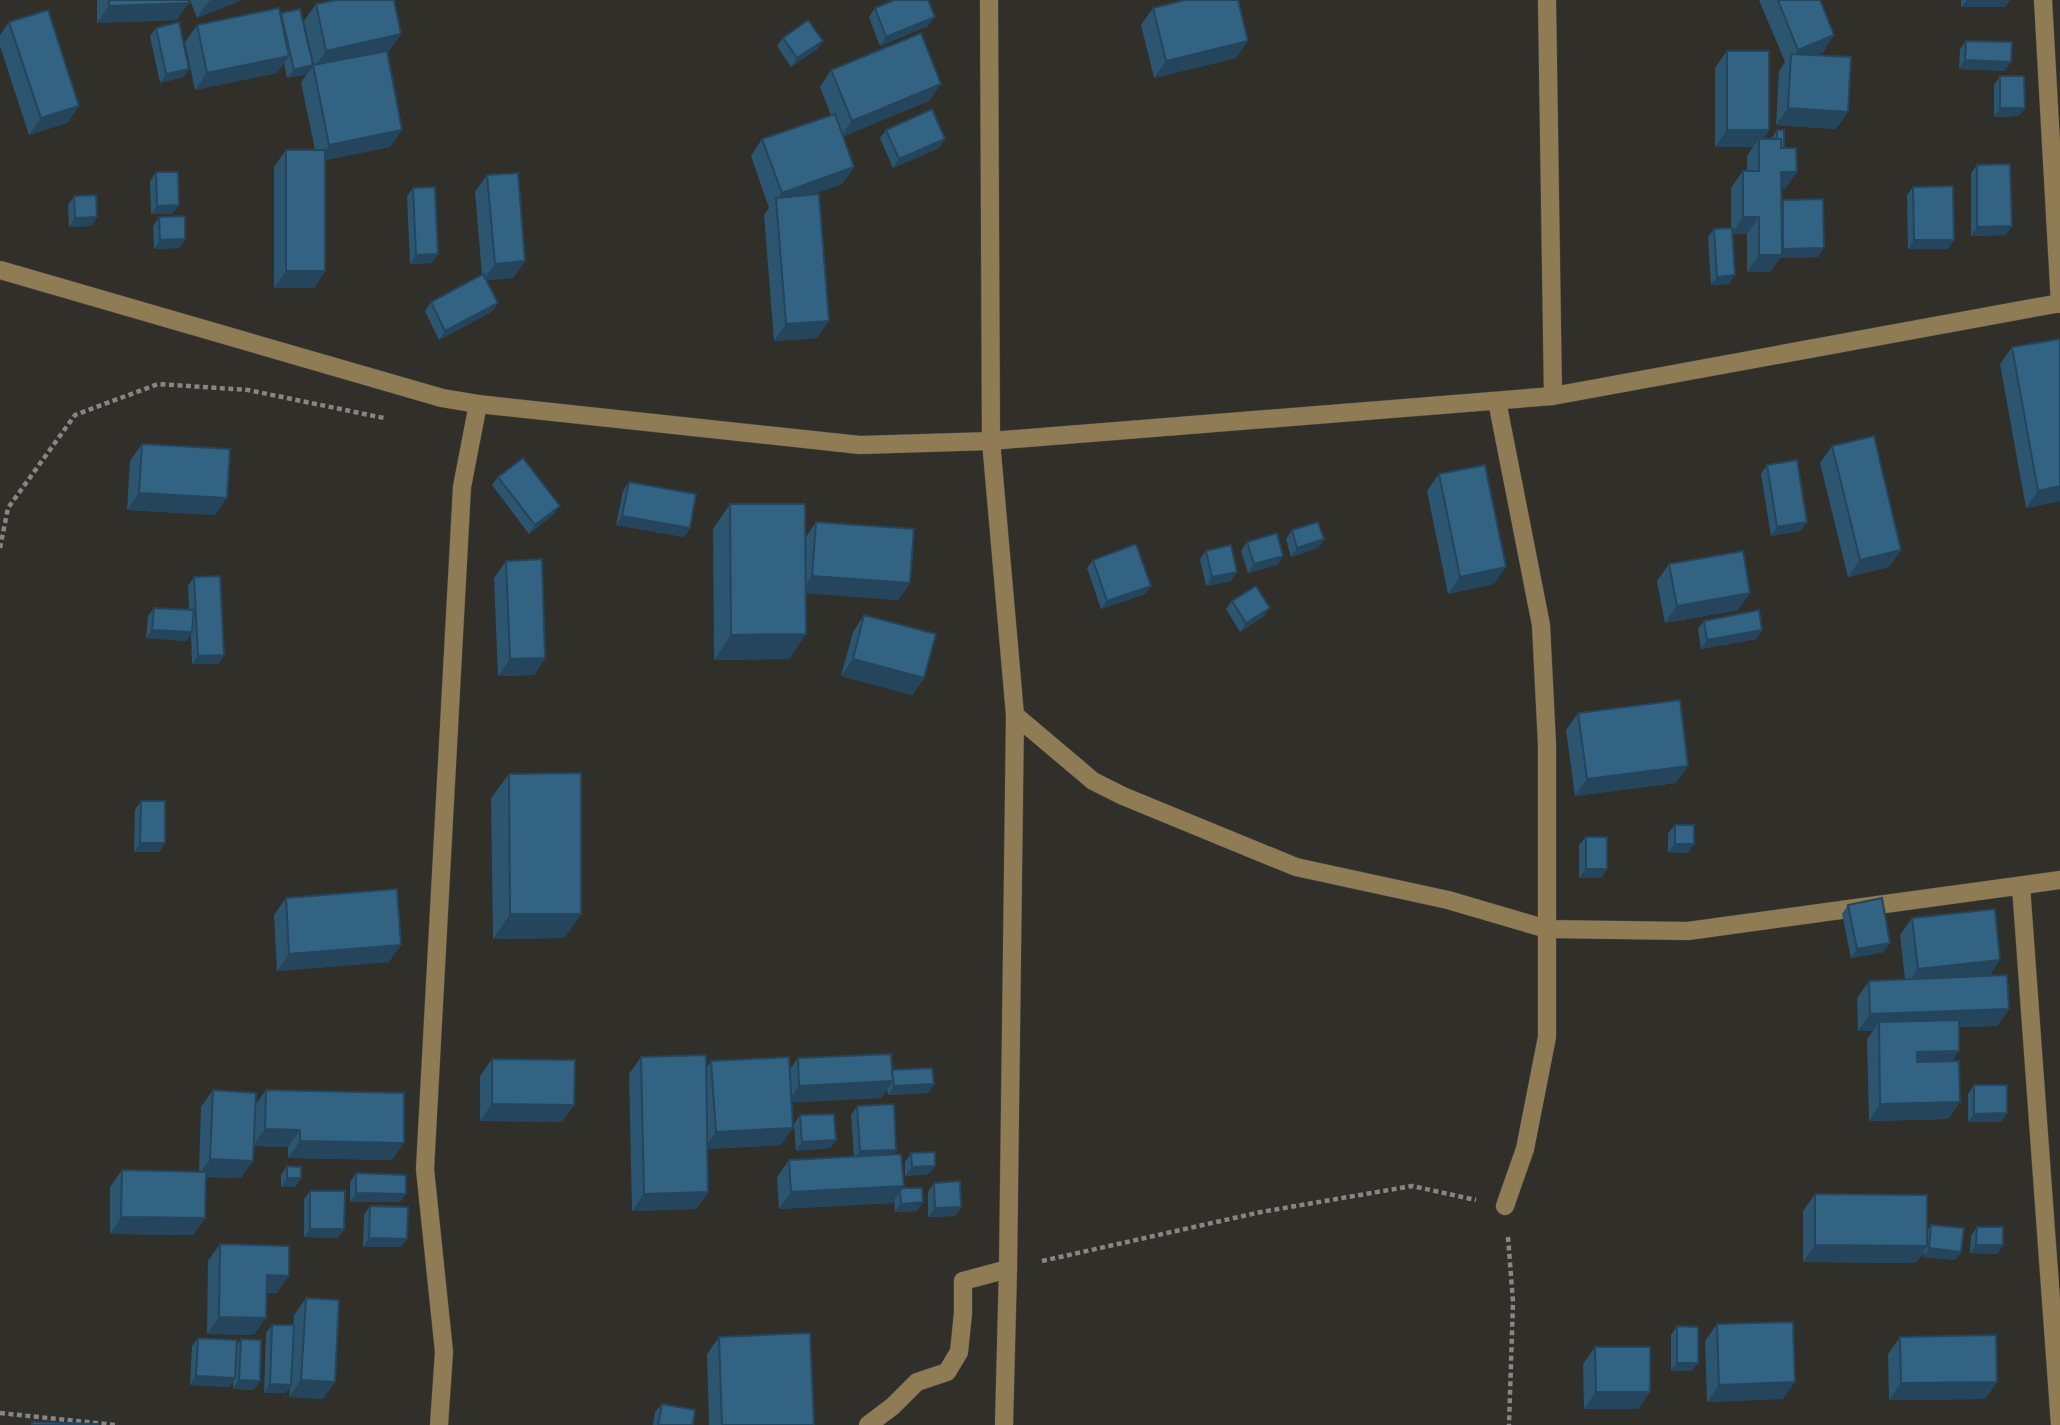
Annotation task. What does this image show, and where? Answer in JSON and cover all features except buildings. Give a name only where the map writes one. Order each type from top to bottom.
[{"type":"street","points":[[989,0],[991,441],[1015,715],[1004,1425]]},
{"type":"street","points":[[1547,0],[1553,396]]},
{"type":"street","points":[[0,270],[442,398],[860,445],[991,441],[1553,396],[2060,303],[2043,0]]},
{"type":"street","points":[[1497,401],[1541,625],[1547,745],[1547,1037],[1525,1149],[1505,1206]]},
{"type":"street","points":[[439,1425],[444,1352],[425,1169],[462,487],[478,404]]},
{"type":"street","points":[[1015,715],[1093,782],[1296,867],[1448,900],[1547,929],[1688,931],[2060,880]]},
{"type":"street","points":[[2021,886],[2060,1425]]},
{"type":"street","points":[[868,1425],[893,1406],[917,1382],[947,1372],[959,1352],[963,1281],[1008,1269]]},
{"type":"path","points":[[0,548],[8,508],[75,415],[158,384],[248,390],[383,418],[396,416]]},
{"type":"path","points":[[1008,1269],[1261,1212],[1412,1186],[1505,1206],[1513,1302],[1510,1425]]},
{"type":"path","points":[[0,1413],[116,1425]]}]
